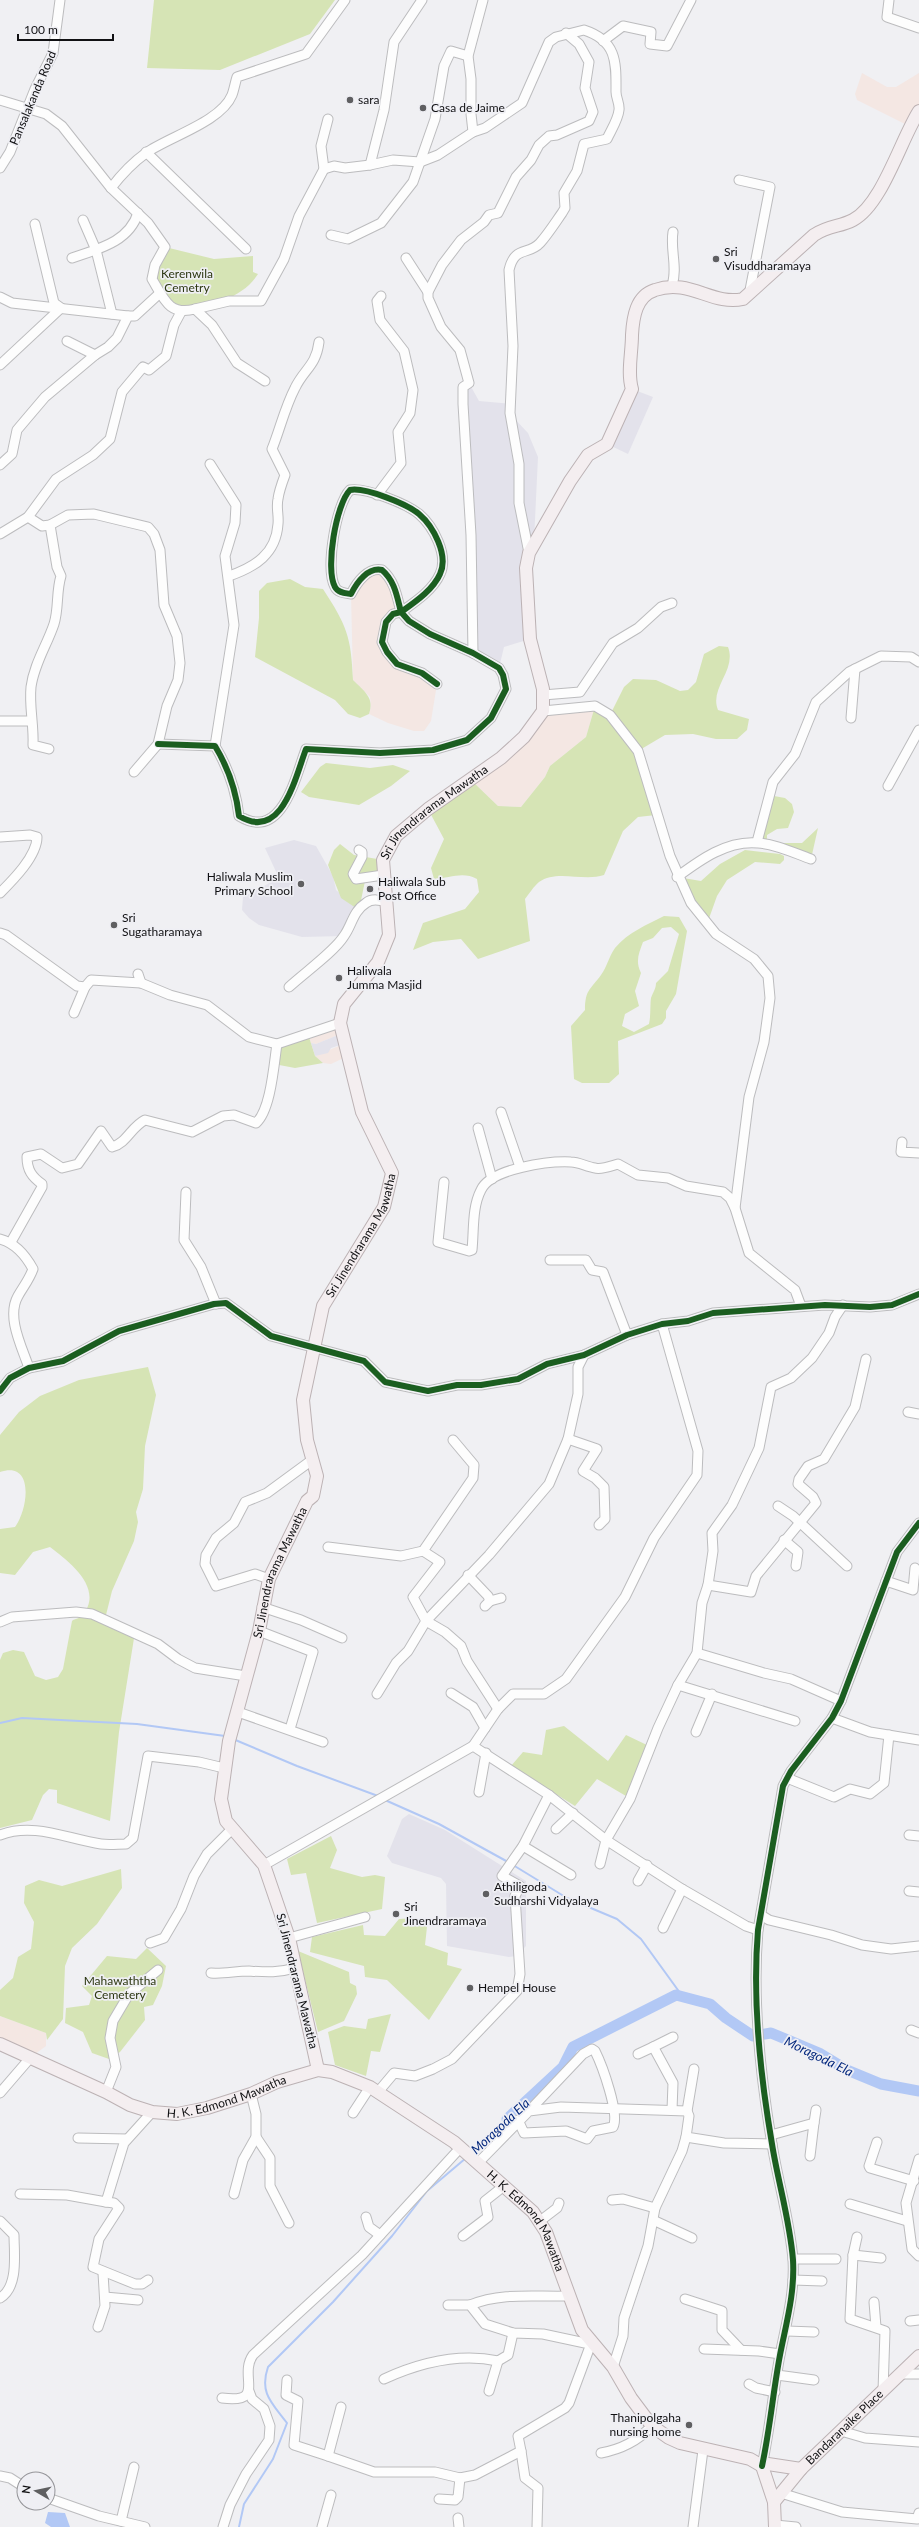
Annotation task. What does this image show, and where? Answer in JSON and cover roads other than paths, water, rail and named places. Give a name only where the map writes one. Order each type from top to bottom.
[{"type":"main road","points":[[543,710],[543,695],[530,639],[526,568],[529,553],[570,481],[588,456],[608,444],[632,390],[629,380],[632,327],[637,304],[646,292],[672,285],[731,301],[743,299],[750,290],[814,235],[826,227],[853,220],[862,214],[891,170],[909,126],[919,111]]},
{"type":"main road","name":"Sri Jinendrarama Mawatha","points":[[318,2070],[289,1938],[264,1865],[226,1821],[221,1799],[224,1768],[230,1738],[258,1631],[269,1578],[307,1501],[313,1496],[318,1476],[307,1440],[303,1400],[313,1346],[323,1306],[384,1207],[392,1173],[362,1112],[340,1023],[344,1004],[378,962],[389,935],[383,860],[396,836],[428,809],[501,758],[524,737],[543,710]]},
{"type":"main road","name":"H. K. Edmond Mawatha","points":[[0,2044],[106,2092],[130,2105],[152,2112],[177,2114],[207,2108],[251,2094],[277,2082],[318,2070],[332,2072],[374,2089],[462,2148],[476,2162],[517,2196],[540,2222],[556,2258],[568,2296],[582,2330],[613,2367],[631,2398],[652,2426],[669,2438],[703,2450],[750,2459],[762,2466]]},
{"type":"main road","name":"Bandaranaike Place","points":[[778,2497],[801,2469],[919,2356]]},
{"type":"main road","points":[[775,2526],[778,2497],[762,2466],[768,2464],[801,2469]]},
{"type":"street","name":"Pansalakanda Road","points":[[0,168],[10,152],[53,53],[60,0]]},
{"type":"street","points":[[111,188],[125,170],[146,152],[201,124],[225,106],[232,96],[237,77],[306,54],[345,0]]},
{"type":"street","points":[[370,165],[384,110],[394,42],[422,0]]},
{"type":"street","points":[[474,132],[471,114],[471,79],[468,56],[483,0]]},
{"type":"street","points":[[603,41],[623,26],[651,32],[650,44],[667,46],[691,0]]},
{"type":"street","points":[[889,0],[887,17],[919,28]]},
{"type":"street","points":[[324,169],[370,165],[393,160],[420,162],[438,155],[474,132],[486,128],[522,103],[549,42],[566,33],[584,30],[603,41],[616,63],[618,114],[607,139],[584,144],[577,171],[564,193],[565,208],[535,248],[519,253],[512,261],[510,270],[513,346],[510,413],[519,464],[519,503],[529,553]]},
{"type":"street","points":[[473,653],[471,535],[463,404],[464,387],[469,383],[460,350],[441,327],[428,298],[428,292],[442,265],[461,240],[484,222],[489,215],[498,213],[516,177],[531,160],[539,146],[549,136],[557,136],[589,121],[593,112],[585,88],[590,62],[579,44],[566,33]]},
{"type":"street","points":[[331,235],[348,239],[381,223],[413,182],[435,119],[444,66],[451,51],[468,56]]},
{"type":"street","points":[[1,102],[46,114],[62,126],[111,188],[138,213],[165,247],[156,265],[152,279],[160,293],[174,310],[181,312],[229,301],[261,301],[280,266],[299,216],[324,169],[321,146],[328,119]]},
{"type":"street","points":[[146,152],[246,249]]},
{"type":"street","points":[[739,180],[770,187],[750,290]]},
{"type":"street","points":[[72,258],[96,250],[121,239],[135,223],[138,213]]},
{"type":"street","points":[[83,220],[96,250],[112,314]]},
{"type":"street","points":[[35,224],[54,303],[61,308]]},
{"type":"street","points":[[672,285],[676,275],[672,242],[673,232]]},
{"type":"street","points":[[406,258],[428,292]]},
{"type":"street","points":[[0,297],[12,303],[135,316],[160,293]]},
{"type":"street","points":[[377,495],[401,463],[398,432],[410,413],[413,390],[404,351],[380,320],[377,300],[381,296]]},
{"type":"street","points":[[0,365],[61,308]]},
{"type":"street","points":[[195,308],[212,325],[237,363],[265,381]]},
{"type":"street","points":[[0,534],[28,517],[56,479],[93,455],[110,439],[122,392],[143,368],[150,370],[166,356],[174,325],[181,312]]},
{"type":"street","points":[[0,465],[12,454],[17,430],[41,402],[95,355],[108,347],[117,338],[128,316]]},
{"type":"street","points":[[67,341],[95,355]]},
{"type":"street","points":[[229,576],[250,568],[270,553],[273,546],[278,525],[277,500],[285,475],[272,449],[294,388],[310,368],[318,352],[319,342]]},
{"type":"street","points":[[210,464],[236,505],[236,518],[225,556],[229,576],[228,591],[232,604],[234,625],[215,746],[227,765],[236,792],[240,816],[250,823],[269,820],[278,814],[288,797],[306,749],[380,753],[433,750],[467,740],[491,718],[501,702],[506,688],[503,675],[499,668],[473,653],[430,634],[409,621],[401,612],[394,585],[382,570],[377,569],[359,580],[351,594],[338,591],[331,571],[332,551],[346,494],[356,489],[377,495],[418,513],[432,527],[442,560],[441,573],[428,590],[401,612],[393,614],[386,622],[382,642],[387,652],[397,664],[422,673],[437,684]]},
{"type":"street","points":[[28,517],[42,526],[50,525],[68,515],[94,514],[138,523],[148,527],[154,534],[162,558],[160,572],[164,605],[177,636],[180,663],[178,680],[167,706],[158,744],[134,772]]},
{"type":"street","points":[[49,749],[33,744],[30,721],[31,686],[41,654],[54,623],[57,589],[61,576],[57,567],[50,525]]},
{"type":"street","points":[[543,695],[580,692],[613,643],[638,628],[661,607],[672,603]]},
{"type":"street","points":[[757,842],[773,782],[795,754],[816,702],[856,669],[881,656],[911,657],[919,662]]},
{"type":"street","points":[[852,718],[856,669]]},
{"type":"street","points":[[543,710],[595,706],[610,715],[638,751],[656,815],[678,877],[690,903],[716,934],[754,959],[768,976],[770,998],[764,1042],[748,1097],[735,1208]]},
{"type":"street","points":[[0,721],[30,721]]},
{"type":"street","points":[[888,786],[919,730]]},
{"type":"street","points":[[158,744],[215,746]]},
{"type":"street","points":[[0,837],[30,835],[37,837],[37,845],[16,877],[0,893]]},
{"type":"street","points":[[678,877],[715,851],[757,842],[811,859]]},
{"type":"street","points":[[359,850],[362,852],[362,857],[353,874],[356,879],[383,875]]},
{"type":"street","points":[[289,987],[332,951],[344,936],[353,916],[367,902],[375,899],[387,902]]},
{"type":"street","points":[[0,933],[6,935],[77,986],[85,987]]},
{"type":"street","points":[[138,974],[141,983]]},
{"type":"street","points":[[74,1013],[85,987],[92,980],[141,983],[170,995],[207,1005],[249,1037],[277,1044],[340,1023]]},
{"type":"street","points":[[10,1242],[42,1187],[42,1184],[33,1177],[27,1166],[27,1157],[41,1154],[62,1168],[73,1166],[78,1164],[101,1131],[112,1147],[120,1145],[138,1124],[145,1120],[192,1132],[223,1116],[234,1115],[256,1123],[260,1119],[269,1093],[277,1044]]},
{"type":"street","points":[[501,1112],[520,1167]]},
{"type":"street","points":[[478,1128],[492,1179]]},
{"type":"street","points":[[902,1142],[901,1152],[919,1153]]},
{"type":"street","points":[[444,1182],[438,1242],[469,1251],[472,1250],[477,1200],[482,1188],[492,1179],[520,1167],[552,1162],[574,1162],[596,1169],[618,1164],[638,1175],[668,1178],[686,1186],[723,1192],[730,1198],[735,1208],[749,1253],[795,1290],[801,1306]]},
{"type":"street","points":[[186,1192],[184,1240],[201,1267],[216,1304]]},
{"type":"street","points":[[0,1239],[10,1242],[28,1261],[33,1269],[27,1285],[17,1297],[14,1315],[16,1331],[29,1368]]},
{"type":"street","points":[[550,1260],[586,1260],[592,1270],[603,1272],[627,1335]]},
{"type":"street","points":[[0,1391],[10,1378],[29,1368],[63,1361],[119,1331],[216,1304],[226,1303],[271,1336],[313,1346],[364,1361],[385,1382],[428,1391],[457,1385],[482,1385],[518,1379],[547,1364],[584,1355],[627,1335],[662,1324],[688,1321],[713,1313],[801,1306],[843,1305],[870,1307],[892,1305],[919,1294]]},
{"type":"street","points":[[600,1864],[606,1840],[630,1799],[658,1728],[678,1685],[697,1653],[702,1603],[708,1586],[714,1550],[712,1533],[732,1505],[759,1448],[771,1387],[791,1378],[812,1358],[829,1333],[834,1317],[843,1305]]},
{"type":"street","points":[[264,1865],[473,1746],[498,1709],[513,1694],[544,1694],[566,1679],[625,1597],[654,1538],[697,1475],[698,1451],[662,1324]]},
{"type":"street","points":[[377,1694],[396,1663],[408,1651],[426,1621],[468,1575],[489,1555],[550,1484],[568,1439],[578,1394],[578,1367],[584,1355]]},
{"type":"street","points":[[708,1586],[751,1592],[756,1576],[784,1540],[816,1503],[813,1497],[798,1484],[799,1479],[808,1466],[824,1459],[855,1407],[866,1359]]},
{"type":"street","points":[[908,1412],[919,1414]]},
{"type":"street","points":[[568,1439],[598,1449],[583,1471],[595,1478],[604,1487],[605,1519],[598,1525]]},
{"type":"street","points":[[328,1547],[401,1556],[423,1551],[473,1478],[474,1465],[453,1440]]},
{"type":"street","points":[[269,1578],[255,1574],[216,1586],[206,1570],[206,1555],[216,1538],[234,1523],[245,1502],[267,1493],[312,1460]]},
{"type":"street","points":[[778,1506],[847,1566]]},
{"type":"street","points":[[762,2466],[780,2354],[787,2331],[794,2280],[793,2259],[771,2139],[759,2052],[756,1954],[758,1930],[783,1786],[787,1778],[832,1718],[840,1701],[897,1552],[919,1523]]},
{"type":"street","points":[[784,1540],[798,1552],[796,1566]]},
{"type":"street","points":[[423,1551],[440,1562],[413,1597],[426,1621],[445,1632],[460,1646],[466,1661],[498,1709]]},
{"type":"street","points":[[886,1580],[913,1590],[915,1568]]},
{"type":"street","points":[[468,1575],[488,1596],[488,1604],[501,1598]]},
{"type":"street","points":[[262,1607],[301,1620],[342,1638]]},
{"type":"street","points":[[0,1622],[12,1617],[76,1612],[92,1614],[152,1641],[194,1668],[246,1676]]},
{"type":"street","points":[[258,1631],[313,1652],[290,1729]]},
{"type":"street","points":[[697,1653],[764,1673],[791,1679],[840,1701]]},
{"type":"street","points":[[678,1685],[712,1694],[795,1721]]},
{"type":"street","points":[[451,1693],[473,1707],[485,1728]]},
{"type":"street","points":[[696,1732],[712,1694]]},
{"type":"street","points":[[238,1712],[290,1729],[323,1742]]},
{"type":"street","points":[[832,1718],[864,1730],[919,1740]]},
{"type":"street","points":[[787,1778],[834,1797],[850,1789],[870,1794],[884,1783],[890,1735]]},
{"type":"street","points":[[473,1746],[549,1795],[606,1840],[682,1889],[746,1926],[758,1930]]},
{"type":"street","points":[[479,1792],[486,1753]]},
{"type":"street","points":[[0,1835],[28,1830],[56,1832],[101,1844],[126,1844],[133,1838],[148,1756],[184,1759],[224,1768]]},
{"type":"street","points":[[353,2113],[374,2089],[394,2073],[415,2076],[452,2059],[517,1991],[520,1974],[515,1896],[520,1886],[504,1877],[508,1866],[523,1846],[549,1795]]},
{"type":"street","points":[[556,1829],[573,1813]]},
{"type":"street","points":[[150,1943],[164,1938],[181,1909],[194,1876],[207,1854],[232,1829]]},
{"type":"street","points":[[909,1835],[919,1836]]},
{"type":"street","points":[[523,1846],[571,1875]]},
{"type":"street","points":[[638,1881],[647,1866]]},
{"type":"street","points":[[663,1928],[682,1889]]},
{"type":"street","points":[[909,1891],[919,1892]]},
{"type":"street","points":[[761,1915],[769,1920],[831,1934],[862,1945],[891,1949],[919,1946]]},
{"type":"street","points":[[289,1938],[365,1917]]},
{"type":"street","points":[[211,1973],[224,1974],[249,1971],[262,1973],[295,1968]]},
{"type":"street","points":[[106,2092],[116,2067],[110,2038],[113,2021],[130,1994],[158,1970]]},
{"type":"street","points":[[638,2054],[673,2037]]},
{"type":"street","points":[[653,2047],[672,2082],[672,2110]]},
{"type":"street","points":[[476,2162],[518,2120],[529,2111],[567,2068],[583,2054],[592,2049],[596,2051],[602,2066],[613,2108],[615,2123],[613,2127],[593,2131],[588,2139],[566,2131],[524,2133],[518,2120]]},
{"type":"street","points":[[0,2093],[31,2057]]},
{"type":"street","points":[[613,2367],[623,2336],[624,2318],[648,2246],[655,2208],[664,2184],[676,2165],[686,2136],[689,2116],[687,2111],[694,2069]]},
{"type":"street","points":[[234,2194],[243,2160],[256,2137],[256,2114],[251,2094]]},
{"type":"street","points":[[529,2111],[561,2107],[687,2111]]},
{"type":"street","points":[[810,2156],[816,2110]]},
{"type":"street","points":[[106,2202],[127,2138],[152,2112]]},
{"type":"street","points":[[686,2136],[724,2143],[771,2139],[814,2123]]},
{"type":"street","points":[[256,2137],[270,2158],[270,2186],[289,2224]]},
{"type":"street","points":[[78,2138],[127,2138]]},
{"type":"street","points":[[877,2142],[869,2166],[870,2168],[914,2181]]},
{"type":"street","points":[[223,2527],[230,2505],[246,2474],[269,2440],[270,2426],[264,2410],[252,2399],[249,2391],[248,2361],[362,2255],[462,2148]]},
{"type":"street","points":[[919,2159],[914,2181],[907,2197],[907,2221],[912,2249],[919,2256]]},
{"type":"street","points":[[463,2236],[488,2217],[485,2201],[504,2186]]},
{"type":"street","points":[[20,2194],[67,2195],[114,2203],[119,2208],[99,2238],[93,2267],[103,2273],[135,2284],[142,2284],[148,2280]]},
{"type":"street","points":[[612,2200],[623,2199],[655,2208]]},
{"type":"street","points":[[540,2222],[557,2208],[559,2203]]},
{"type":"street","points":[[850,2204],[907,2221]]},
{"type":"street","points":[[366,2217],[369,2227],[380,2235]]},
{"type":"street","points":[[653,2220],[692,2238]]},
{"type":"street","points":[[0,2221],[14,2235],[14,2267],[10,2284],[5,2295],[0,2298]]},
{"type":"street","points":[[857,2237],[853,2255],[850,2319],[885,2331],[883,2391]]},
{"type":"street","points":[[853,2255],[881,2258]]},
{"type":"street","points":[[793,2259],[836,2259]]},
{"type":"street","points":[[98,2327],[105,2306],[103,2273]]},
{"type":"street","points":[[794,2280],[822,2281]]},
{"type":"street","points":[[448,2305],[470,2305],[485,2299],[508,2295],[568,2296]]},
{"type":"street","points":[[105,2297],[138,2300]]},
{"type":"street","points":[[685,2299],[722,2311],[722,2330],[741,2350]]},
{"type":"street","points":[[874,2302],[876,2327]]},
{"type":"street","points":[[470,2305],[485,2324],[513,2333],[542,2334],[585,2343],[592,2342],[569,2403],[564,2408],[518,2436],[525,2478],[538,2488],[537,2527]]},
{"type":"street","points":[[787,2331],[814,2332]]},
{"type":"street","points":[[489,2391],[498,2361],[508,2354],[513,2333]]},
{"type":"street","points":[[704,2349],[741,2350],[780,2354]]},
{"type":"street","points":[[384,2379],[423,2363],[482,2358],[498,2361]]},
{"type":"street","points":[[900,2374],[919,2374]]},
{"type":"street","points":[[777,2375],[814,2380]]},
{"type":"street","points":[[287,2380],[286,2395],[298,2401],[294,2445],[374,2472],[435,2472],[460,2478],[475,2475],[521,2451]]},
{"type":"street","points":[[749,2384],[756,2388],[775,2392]]},
{"type":"street","points":[[222,2398],[237,2400],[246,2396],[249,2391]]},
{"type":"street","points":[[328,2456],[341,2407]]},
{"type":"street","points":[[601,2454],[618,2450],[634,2441],[652,2426]]},
{"type":"street","points":[[841,2431],[865,2438],[919,2442]]},
{"type":"street","points":[[693,2527],[703,2450]]},
{"type":"street","points":[[122,2521],[134,2467]]},
{"type":"street","points":[[0,2476],[10,2478],[16,2482]]},
{"type":"street","points":[[439,2499],[455,2500],[458,2496],[460,2478]]},
{"type":"street","points":[[322,2527],[331,2495]]},
{"type":"street","points":[[778,2497],[842,2512],[916,2519],[919,2514]]},
{"type":"street","points":[[56,2501],[98,2516],[145,2527]]},
{"type":"street","points":[[775,2526],[796,2527]]},
{"type":"water","points":[[48,2512],[65,2513],[70,2527],[51,2527],[45,2523]]},
{"type":"waterway","points":[[0,1723],[22,1718],[137,1724],[225,1736]]},
{"type":"waterway","points":[[233,1739],[297,1766],[378,1796]]},
{"type":"waterway","points":[[385,1800],[439,1824],[508,1862]]},
{"type":"waterway","points":[[513,1865],[567,1898],[617,1919],[641,1939],[683,1997]]},
{"type":"waterway","name":"Moragoda Ela","points":[[507,2119],[563,2067],[573,2047],[676,1995],[710,2004],[726,2018],[753,2036],[771,2033],[819,2053],[847,2070],[881,2084],[919,2091]]},
{"type":"waterway","name":"Moragoda Ela","points":[[472,2153],[500,2129],[507,2119]]},
{"type":"waterway","name":"Moragoda Ela","points":[[239,2527],[244,2504],[273,2459],[287,2423],[268,2397],[265,2384],[268,2367],[333,2302],[392,2236],[427,2191],[466,2158]]},
{"type":"place","name":"sara","points":[[350,100]]},
{"type":"place","name":"Casa de Jaime","points":[[423,108]]},
{"type":"place","name":"Sri Visuddharamaya","points":[[716,259]]},
{"type":"place","name":"Haliwala Muslim Primary School","points":[[301,884]]},
{"type":"place","name":"Haliwala Sub Post Office","points":[[370,889]]},
{"type":"place","name":"Sri Sugatharamaya","points":[[114,925]]},
{"type":"place","name":"Haliwala Jumma Masjid","points":[[339,978]]},
{"type":"place","name":"Athiligoda Sudharshi Vidyalaya","points":[[486,1894]]},
{"type":"place","name":"Sri Jinendraramaya","points":[[396,1914]]},
{"type":"place","name":"Hempel House","points":[[470,1988]]},
{"type":"place","name":"Thanipolgaha nursing home","points":[[689,2425]]},
{"type":"park label","name":"Kerenwila Cemetry","points":[[187,281]]},
{"type":"park label","name":"Mahawaththa Cemetery","points":[[120,1988]]}]
